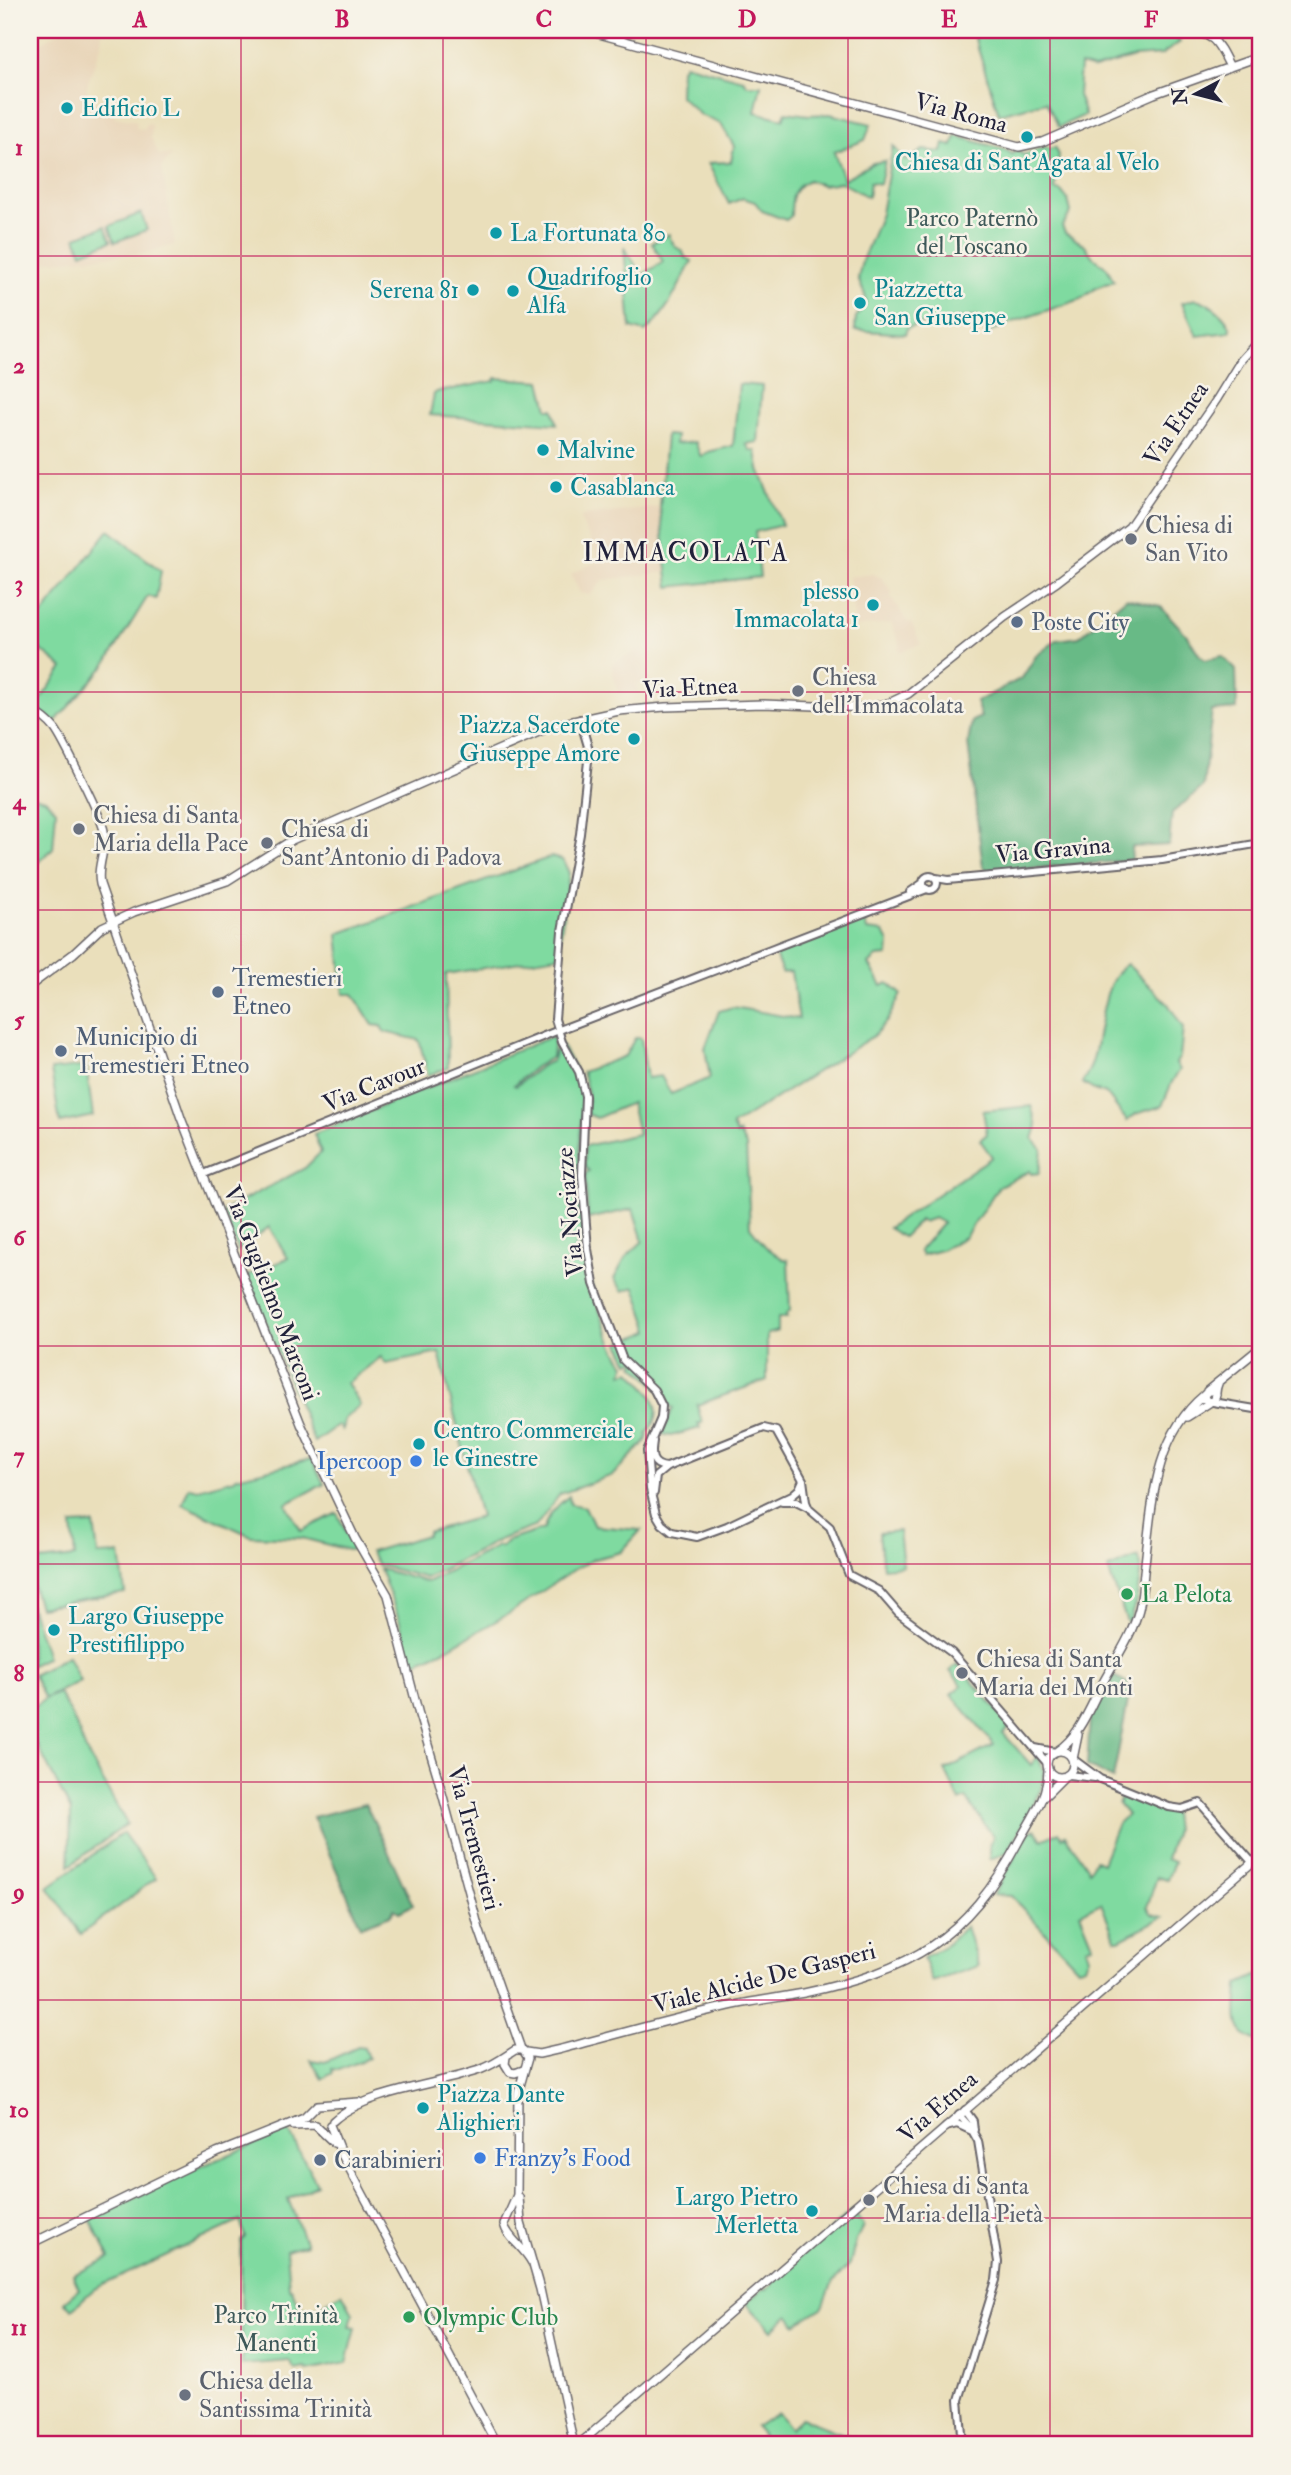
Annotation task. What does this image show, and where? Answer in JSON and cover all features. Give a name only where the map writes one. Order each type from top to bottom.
[{"type":"main road","name":"Via Roma","points":[[584,30],[1019,147],[1042,142],[1154,93],[1261,56]]},
{"type":"main road","points":[[1184,30],[1202,32],[1211,37],[1220,47],[1230,67]]},
{"type":"main road","name":"Via Etnea","points":[[30,986],[73,954],[102,927],[134,912],[227,881],[292,840],[538,732],[619,711],[740,703],[867,708],[889,703],[908,694],[1004,617],[1058,582],[1129,527],[1241,360],[1261,338]]},
{"type":"main road","points":[[30,709],[43,717],[59,735],[101,820],[104,839],[98,874],[113,922]]},
{"type":"main road","name":"Via Guglielmo Marconi","points":[[113,922],[170,1086],[301,1424],[357,1540],[388,1595],[408,1671]]},
{"type":"main road","points":[[1040,1802],[1048,1781],[1049,1757],[1067,1744],[1082,1724],[1140,1608],[1156,1478],[1165,1450],[1186,1412],[1261,1347]]},
{"type":"main road","points":[[1177,1427],[1195,1410],[1213,1400],[1219,1384]]},
{"type":"main road","points":[[1206,1393],[1205,1400],[1213,1400]]},
{"type":"main road","name":"Via Tremestieri","points":[[408,1671],[480,1929],[508,2015]]},
{"type":"main road","points":[[1040,1802],[1073,1768],[1082,1724]]},
{"type":"main road","points":[[1056,1752],[1067,1752],[1075,1758]]},
{"type":"main road","points":[[1048,1766],[1054,1775],[1067,1776]]},
{"type":"main road","name":"Viale Alcide De Gasperi","points":[[561,2049],[724,2007],[842,1984],[881,1972],[922,1952],[941,1941],[978,1906],[1000,1875],[1040,1802]]},
{"type":"main road","name":"Via Etnea","points":[[576,2445],[1261,1854]]},
{"type":"main road","points":[[508,2015],[528,2058],[518,2093]]},
{"type":"main road","points":[[508,2015],[512,2038],[505,2064],[516,2082],[518,2093],[518,2185],[522,2226],[522,2238],[514,2239]]},
{"type":"main road","points":[[479,2071],[508,2055],[523,2051],[539,2053],[561,2049]]},
{"type":"main road","points":[[279,2129],[316,2125],[323,2127],[351,2108],[371,2100],[479,2071],[496,2068],[515,2073],[561,2049]]},
{"type":"main road","points":[[30,2244],[217,2153],[304,2118],[317,2105],[371,2100]]},
{"type":"main road","points":[[327,2104],[333,2111],[331,2123],[341,2153],[497,2444]]},
{"type":"main road","points":[[311,2113],[316,2125],[341,2153]]},
{"type":"main road","points":[[518,2185],[515,2202],[506,2219],[506,2231],[526,2251],[532,2263]]},
{"type":"main road","points":[[506,2219],[516,2217],[522,2226],[576,2445]]},
{"type":"street","name":"Via Nociazze","points":[[580,719],[589,750],[580,834],[562,931],[555,1019],[557,1031],[579,1072],[585,1096],[582,1175],[586,1233],[594,1284],[623,1360],[642,1377],[661,1401],[663,1412],[648,1446],[647,1455],[650,1489],[656,1514],[662,1524],[677,1534],[698,1537],[780,1502],[796,1492],[801,1477]]},
{"type":"street","name":"Via Gravina","points":[[937,881],[1162,860],[1261,843]]},
{"type":"street","points":[[927,877],[937,881],[933,890],[925,886],[927,877]]},
{"type":"street","name":"Via Cavour","points":[[204,1174],[557,1031],[560,1026],[588,1018],[841,921],[925,886]]},
{"type":"street","points":[[1213,1400],[1261,1410]]},
{"type":"street","points":[[653,1499],[656,1476],[667,1467],[764,1428],[776,1431],[787,1450],[801,1477],[809,1509]]},
{"type":"street","points":[[654,1435],[654,1462],[659,1467],[667,1467]]},
{"type":"street","points":[[780,1502],[796,1502],[830,1527],[849,1575],[879,1591],[898,1613],[952,1653],[1048,1766]]},
{"type":"street","points":[[1033,1747],[1040,1751],[1056,1752]]},
{"type":"street","points":[[1075,1758],[1100,1779]]},
{"type":"street","points":[[1067,1776],[1100,1779],[1175,1808],[1182,1809],[1200,1803],[1252,1862]]},
{"type":"street","points":[[962,2113],[974,2132],[981,2156],[998,2262],[996,2280],[959,2399],[963,2445]]},
{"type":"street","points":[[945,2127],[957,2124],[974,2132]]},
{"type":"shaded area","points":[[63,30],[102,30],[101,46],[86,88],[91,102],[117,106],[114,117],[137,121],[136,128],[145,129],[146,123],[152,125],[151,137],[159,155],[172,155],[162,167],[175,245],[145,253],[30,263],[30,49]]},
{"type":"shaded area","points":[[660,507],[667,572],[603,580],[590,595],[580,593],[571,574],[600,560],[580,519],[582,516]]},
{"type":"shaded area","points":[[873,574],[882,578],[892,592],[891,597],[908,623],[911,622],[921,644],[900,652],[898,647],[901,646],[891,623],[855,627],[849,577]]},
{"type":"shaded area","points":[[642,649],[651,681],[636,684],[638,692],[618,693],[611,664]]},
{"type":"green space","points":[[972,30],[1168,30],[1180,42],[1161,55],[1134,57],[1094,69],[1080,65],[1078,95],[1085,115],[1059,127],[1046,102],[999,114]]},
{"type":"green space","points":[[684,64],[744,80],[747,85],[761,85],[755,112],[783,119],[786,112],[830,114],[871,124],[865,140],[834,152],[844,179],[873,163],[885,161],[880,184],[870,182],[868,197],[841,182],[822,185],[809,180],[796,190],[792,199],[791,216],[786,220],[762,211],[755,202],[743,198],[729,204],[708,163],[731,162],[734,146],[721,124],[700,115],[680,96],[681,69]]},
{"type":"green space","name":"Parco Paternò del Toscano","points":[[956,136],[1012,154],[1016,151],[1024,155],[1045,147],[1055,147],[1059,155],[1055,190],[1061,191],[1068,200],[1071,212],[1062,226],[1065,233],[1085,245],[1092,256],[1107,268],[1114,281],[1096,288],[1081,299],[986,334],[978,316],[920,324],[907,328],[905,334],[855,330],[856,317],[866,304],[858,279],[862,261],[881,214],[893,146],[906,161],[923,150],[942,152],[944,144],[953,146]]},
{"type":"green space","points":[[141,213],[147,230],[115,242],[109,226]]},
{"type":"green space","points":[[105,226],[111,241],[82,253],[76,237]]},
{"type":"green space","points":[[669,234],[685,257],[692,261],[672,299],[653,325],[645,332],[631,328],[624,247],[642,275],[663,262],[652,243]]},
{"type":"green space","points":[[1195,299],[1217,310],[1231,330],[1197,336],[1182,303]]},
{"type":"green space","points":[[496,378],[541,381],[548,409],[553,409],[557,424],[430,415],[434,394],[437,392],[495,381]]},
{"type":"green space","points":[[739,384],[762,386],[758,442],[746,444],[751,451],[756,451],[759,469],[782,525],[755,532],[760,577],[669,587],[660,507],[666,435],[676,436],[675,444],[695,442],[701,457],[708,452],[733,446]]},
{"type":"green space","points":[[109,530],[161,571],[156,599],[148,596],[104,667],[55,722],[35,707],[63,668],[30,641],[30,631]]},
{"type":"green space","points":[[1126,598],[1160,606],[1187,635],[1200,656],[1205,660],[1222,656],[1236,670],[1237,709],[1212,711],[1203,787],[1172,813],[1169,845],[1131,847],[1132,860],[992,872],[983,867],[968,743],[972,721],[981,717],[976,702],[1022,678],[1036,656],[1057,640],[1079,637]]},
{"type":"green space","points":[[30,795],[45,799],[56,810],[53,849],[30,869]]},
{"type":"green space","points":[[551,857],[563,860],[569,873],[558,956],[446,974],[448,1068],[428,1075],[419,1040],[384,1032],[381,1026],[373,1025],[353,994],[344,994],[338,934]]},
{"type":"green space","points":[[863,918],[867,930],[884,932],[889,942],[888,956],[877,957],[869,964],[882,986],[888,983],[901,994],[887,1021],[873,1036],[732,1126],[746,1146],[750,1227],[766,1247],[788,1260],[790,1311],[786,1314],[787,1318],[778,1318],[778,1331],[767,1334],[767,1380],[697,1405],[702,1423],[698,1424],[700,1428],[671,1436],[662,1434],[673,1408],[668,1405],[663,1392],[634,1365],[635,1360],[629,1362],[619,1343],[650,1331],[635,1287],[623,1291],[614,1279],[626,1257],[643,1241],[633,1209],[588,1219],[585,1174],[589,1171],[585,1167],[585,1146],[638,1134],[631,1103],[597,1118],[587,1114],[588,1093],[582,1072],[625,1056],[635,1038],[641,1038],[647,1078],[661,1076],[671,1094],[710,1078],[705,1048],[719,1011],[733,1007],[799,1019],[791,972],[782,973],[774,952]]},
{"type":"green space","points":[[1127,964],[1168,1004],[1183,1028],[1180,1057],[1176,1063],[1180,1070],[1162,1106],[1136,1114],[1127,1121],[1106,1093],[1082,1083],[1092,1063],[1107,995],[1118,971]]},
{"type":"green space","points":[[548,1038],[554,1038],[552,1057],[514,1085],[552,1061],[559,1041],[576,1071],[583,1097],[579,1151],[585,1245],[575,1246],[575,1250],[585,1250],[588,1266],[585,1270],[607,1331],[625,1365],[623,1373],[631,1371],[650,1392],[656,1416],[646,1441],[613,1475],[560,1494],[536,1526],[499,1540],[426,1578],[378,1565],[370,1552],[480,1517],[439,1353],[386,1364],[381,1357],[347,1383],[360,1405],[344,1419],[342,1430],[338,1425],[314,1442],[247,1276],[288,1258],[269,1227],[238,1251],[223,1211],[305,1168],[321,1152],[314,1134]]},
{"type":"green space","points":[[86,1066],[93,1116],[60,1123],[51,1070]]},
{"type":"green space","points":[[1031,1106],[1037,1126],[1033,1139],[1042,1149],[1039,1173],[1031,1174],[1030,1171],[999,1186],[965,1237],[941,1250],[922,1255],[919,1251],[943,1223],[934,1218],[922,1222],[920,1220],[903,1237],[888,1228],[992,1157],[980,1140],[987,1134],[983,1111]]},
{"type":"green space","points":[[312,1459],[324,1484],[286,1504],[301,1531],[337,1513],[354,1549],[348,1550],[302,1538],[251,1536],[182,1504],[189,1487],[198,1489]]},
{"type":"green space","points":[[569,1496],[570,1504],[585,1507],[594,1526],[641,1530],[621,1552],[594,1559],[578,1567],[510,1613],[448,1648],[410,1665],[400,1622],[380,1569],[427,1582],[498,1546],[501,1547],[507,1541],[544,1529],[553,1511]]},
{"type":"green space","points":[[94,1524],[98,1555],[120,1554],[125,1593],[39,1607],[30,1578],[31,1562],[75,1557],[72,1525]]},
{"type":"green space","points":[[899,1531],[903,1566],[883,1568],[879,1533]]},
{"type":"green space","name":"La Pelota","points":[[1138,1557],[1141,1566],[1137,1598],[1128,1625],[1108,1569]]},
{"type":"green space","points":[[30,1605],[47,1657],[30,1666]]},
{"type":"green space","points":[[68,1656],[80,1681],[46,1698],[59,1693],[86,1751],[127,1824],[69,1866],[71,1811],[30,1731],[30,1710],[45,1699],[33,1675]]},
{"type":"green space","points":[[957,1664],[1011,1726],[1003,1733],[1031,1765],[1038,1756],[1044,1772],[1042,1787],[1008,1852],[990,1859],[993,1836],[966,1798],[960,1801],[945,1770],[994,1745],[951,1694],[962,1685],[950,1671]]},
{"type":"green space","points":[[1112,1675],[1131,1685],[1113,1779],[1087,1766],[1090,1717]]},
{"type":"green space","points":[[1123,1794],[1173,1813],[1175,1831],[1166,1859],[1174,1862],[1167,1880],[1157,1877],[1147,1907],[1152,1914],[1163,1917],[1116,1940],[1101,1903],[1080,1913],[1093,1945],[1086,1948],[1089,1957],[1085,1966],[1078,1968],[1011,1896],[993,1895],[1029,1832],[1035,1829],[1042,1840],[1059,1832],[1062,1837],[1065,1835],[1089,1870],[1095,1860],[1102,1863],[1118,1823],[1127,1815],[1118,1804]]},
{"type":"green space","points":[[365,1804],[413,1905],[399,1912],[394,1909],[391,1915],[361,1926],[313,1817]]},
{"type":"green space","points":[[123,1833],[156,1878],[81,1934],[48,1887]]},
{"type":"green space","points":[[966,1926],[978,1966],[932,1982],[923,1958],[946,1945]]},
{"type":"green space","points":[[1261,1974],[1261,2042],[1244,2033],[1237,2012],[1239,1984]]},
{"type":"green space","points":[[358,2047],[364,2048],[368,2058],[339,2070],[332,2069],[333,2073],[322,2079],[311,2060],[325,2062]]},
{"type":"green space","name":"Parco Trinità Manenti","points":[[288,2130],[317,2184],[288,2199],[306,2244],[286,2250],[289,2287],[298,2305],[310,2311],[342,2293],[353,2313],[350,2326],[356,2327],[347,2363],[307,2371],[306,2368],[295,2370],[289,2361],[242,2365],[241,2241],[245,2237],[240,2221],[94,2289],[72,2309],[64,2302],[79,2289],[73,2275],[110,2258],[90,2219],[202,2166]]},
{"type":"green space","points":[[853,2210],[863,2226],[850,2264],[833,2282],[823,2307],[796,2324],[789,2315],[772,2330],[746,2303],[772,2285],[772,2281]]},
{"type":"green space","points":[[778,2413],[790,2428],[801,2418],[872,2445],[770,2445],[755,2427]]},
{"type":"place","name":"Edificio L","points":[[67,108]]},
{"type":"place","name":"Chiesa di Sant'Agata al Velo","points":[[1027,137]]},
{"type":"place","name":"La Fortunata 80","points":[[496,233]]},
{"type":"place","name":"Serena 81","points":[[473,290]]},
{"type":"place","name":"Quadrifoglio Alfa","points":[[513,291]]},
{"type":"place","name":"Piazzetta San Giuseppe","points":[[860,303]]},
{"type":"place","name":"Malvine","points":[[543,450]]},
{"type":"place","name":"Casablanca","points":[[556,487]]},
{"type":"place","name":"Chiesa di San Vito","points":[[1131,539]]},
{"type":"place","name":"plesso Immacolata 1","points":[[873,605]]},
{"type":"place","name":"Poste City","points":[[1017,622]]},
{"type":"place","name":"Chiesa dell'Immacolata","points":[[798,691]]},
{"type":"place","name":"Piazza Sacerdote Giuseppe Amore","points":[[634,739]]},
{"type":"place","name":"Chiesa di Santa Maria della Pace","points":[[79,829]]},
{"type":"place","name":"Chiesa di Sant'Antonio di Padova","points":[[267,843]]},
{"type":"place","name":"Tremestieri Etneo","points":[[218,992]]},
{"type":"place","name":"Municipio di Tremestieri Etneo","points":[[61,1051]]},
{"type":"place","name":"Centro Commerciale le Ginestre","points":[[419,1444]]},
{"type":"place","name":"Ipercoop","points":[[416,1461]]},
{"type":"place","name":"La Pelota","points":[[1127,1594]]},
{"type":"place","name":"Largo Giuseppe Prestifilippo","points":[[54,1630]]},
{"type":"place","name":"Chiesa di Santa Maria dei Monti","points":[[962,1673]]},
{"type":"place","name":"Piazza Dante Alighieri","points":[[423,2108]]},
{"type":"place","name":"Franzy's Food","points":[[480,2158]]},
{"type":"place","name":"Carabinieri","points":[[320,2160]]},
{"type":"place","name":"Chiesa di Santa Maria della Pietà","points":[[869,2200]]},
{"type":"place","name":"Largo Pietro Merletta","points":[[812,2211]]},
{"type":"place","name":"Olympic Club","points":[[409,2317]]},
{"type":"place","name":"Chiesa della Santissima Trinità","points":[[185,2395]]},
{"type":"district","name":"IMMACOLATA","points":[[686,553]]}]
